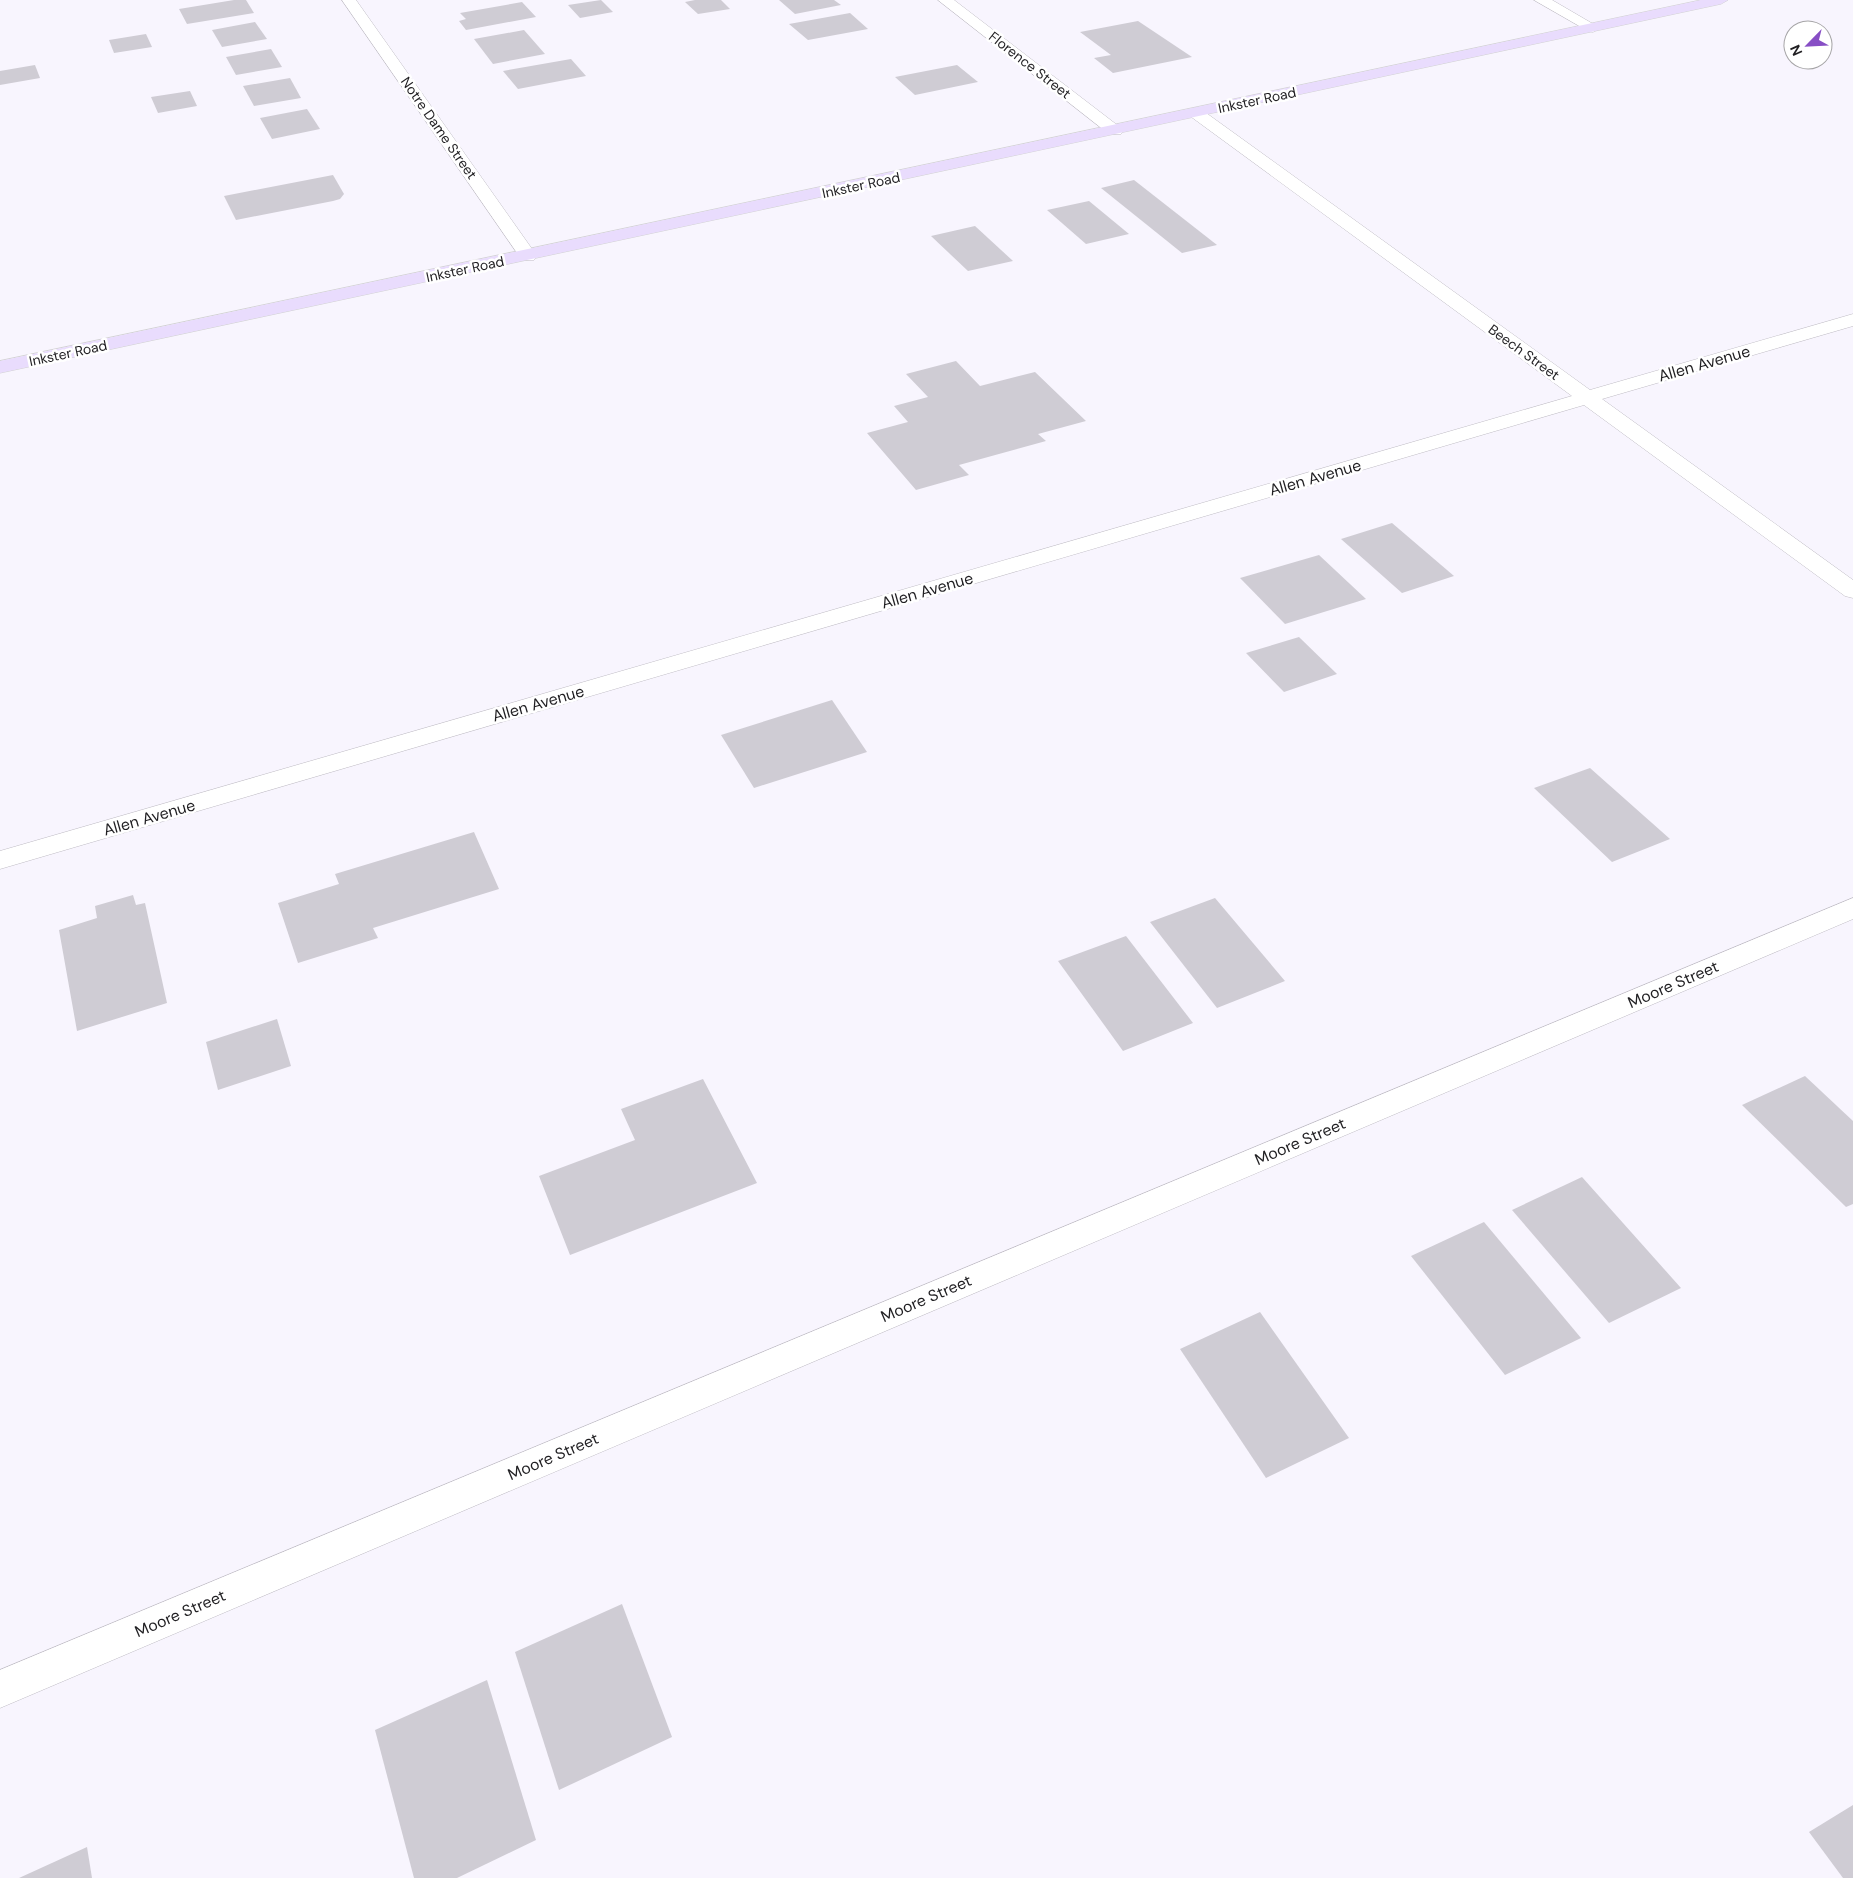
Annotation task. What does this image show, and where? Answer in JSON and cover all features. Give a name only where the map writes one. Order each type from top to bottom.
[{"type":"main road","name":"Inkster Road","points":[[0,367],[1115,131],[1721,0]]},
{"type":"street","name":"Notre Dame Street","points":[[349,0],[528,256]]},
{"type":"street","name":"Florence Street","points":[[945,0],[1115,131]]},
{"type":"street","points":[[1541,0],[1593,28]]},
{"type":"street","name":"Beech Street","points":[[1196,113],[1853,590]]},
{"type":"street","name":"Allen Avenue","points":[[0,860],[1853,320]]},
{"type":"street","name":"Moore Street","points":[[0,1689],[1853,908]]},
{"type":"building","points":[[234,0],[246,0],[254,13],[187,24],[179,9]]},
{"type":"building","points":[[601,0],[613,12],[580,18],[568,5]]},
{"type":"building","points":[[721,0],[730,9],[698,14],[685,2]]},
{"type":"building","points":[[779,0],[834,0],[841,5],[795,14]]},
{"type":"building","points":[[522,2],[536,17],[466,30],[459,21],[466,19],[460,13]]},
{"type":"building","points":[[850,13],[868,29],[808,40],[789,24]]},
{"type":"building","points":[[1138,21],[1192,57],[1113,73],[1094,58],[1111,55],[1080,32]]},
{"type":"building","points":[[255,22],[267,39],[222,47],[212,30]]},
{"type":"building","points":[[524,30],[545,54],[493,64],[474,39]]},
{"type":"building","points":[[146,34],[152,47],[114,53],[109,40]]},
{"type":"building","points":[[271,49],[282,67],[236,75],[226,57]]},
{"type":"building","points":[[571,59],[586,76],[518,89],[503,71]]},
{"type":"building","points":[[35,65],[40,78],[0,85],[0,71]]},
{"type":"building","points":[[957,65],[978,82],[915,95],[895,77]]},
{"type":"building","points":[[290,78],[301,98],[254,106],[243,86]]},
{"type":"building","points":[[190,91],[197,106],[158,113],[151,97]]},
{"type":"building","points":[[307,109],[320,129],[272,139],[260,118]]},
{"type":"building","points":[[333,175],[344,194],[340,199],[236,220],[224,196]]},
{"type":"building","points":[[1134,180],[1217,245],[1182,253],[1101,188]]},
{"type":"building","points":[[1089,201],[1129,234],[1086,244],[1047,210]]},
{"type":"building","points":[[975,226],[1013,261],[968,271],[931,236]]},
{"type":"building","points":[[956,361],[980,386],[1035,372],[1086,421],[1038,434],[1046,441],[959,465],[969,475],[916,490],[867,433],[908,422],[894,406],[928,397],[906,374]]},
{"type":"building","points":[[1392,523],[1454,576],[1402,593],[1341,539]]},
{"type":"building","points":[[1319,555],[1366,599],[1285,624],[1240,578]]},
{"type":"building","points":[[1299,637],[1337,674],[1284,692],[1246,653]]},
{"type":"building","points":[[832,700],[867,752],[754,788],[721,735]]},
{"type":"building","points":[[1590,768],[1670,839],[1612,862],[1534,788]]},
{"type":"building","points":[[474,832],[499,889],[373,928],[378,938],[298,963],[278,903],[339,884],[335,874]]},
{"type":"building","points":[[133,895],[136,905],[145,903],[167,1003],[77,1031],[59,930],[97,918],[95,906]]},
{"type":"building","points":[[1215,898],[1285,981],[1217,1008],[1150,922]]},
{"type":"building","points":[[1126,936],[1193,1023],[1123,1051],[1058,961]]},
{"type":"building","points":[[277,1019],[291,1066],[218,1090],[206,1042]]},
{"type":"building","points":[[1805,1076],[1853,1121],[1853,1204],[1846,1207],[1742,1105]]},
{"type":"building","points":[[703,1079],[757,1183],[570,1255],[539,1176],[635,1140],[621,1109]]},
{"type":"building","points":[[1582,1177],[1681,1288],[1609,1323],[1512,1210]]},
{"type":"building","points":[[1484,1222],[1581,1338],[1505,1375],[1411,1256]]},
{"type":"building","points":[[1260,1312],[1349,1438],[1266,1478],[1180,1349]]},
{"type":"building","points":[[622,1604],[672,1737],[559,1790],[515,1652]]},
{"type":"building","points":[[487,1680],[536,1840],[457,1878],[414,1878],[375,1730]]},
{"type":"building","points":[[1853,1805],[1853,1878],[1843,1878],[1809,1832]]},
{"type":"building","points":[[87,1847],[92,1878],[19,1878]]}]
